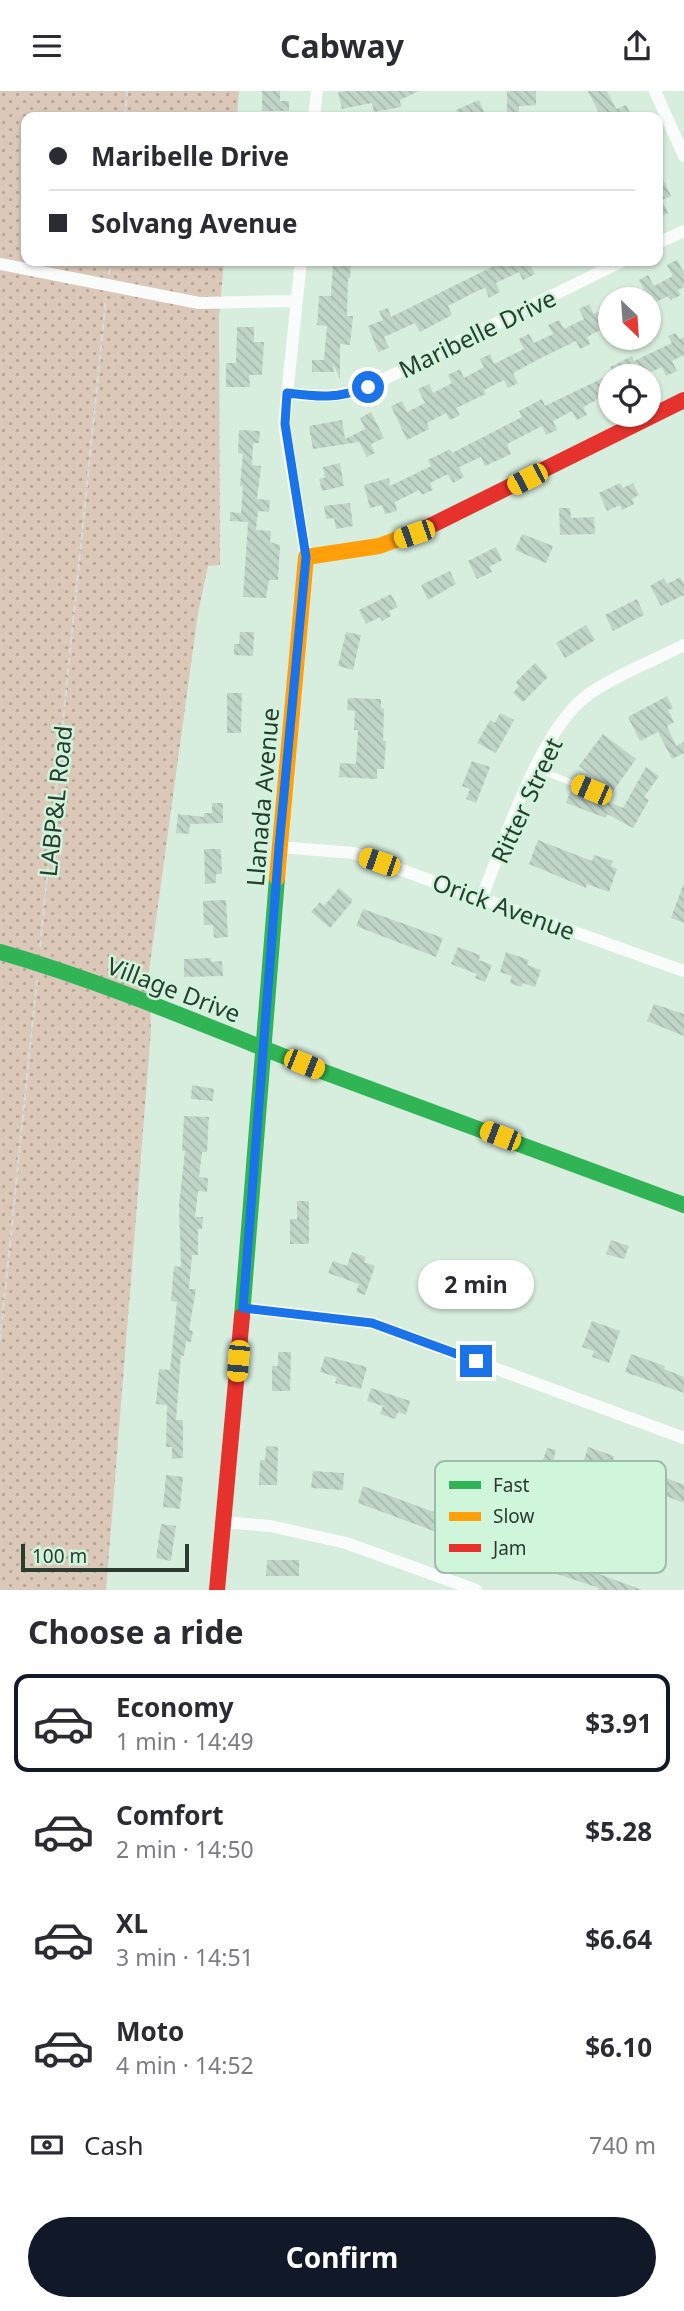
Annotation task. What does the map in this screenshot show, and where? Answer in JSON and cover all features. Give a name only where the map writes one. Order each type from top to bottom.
[{"type":"street","points":[[315,112],[317,91]]},
{"type":"street","points":[[655,91],[684,156]]},
{"type":"street","points":[[663,241],[684,232]]},
{"type":"street","points":[[0,264],[199,303],[296,301]]},
{"type":"street","name":"Llanada Avenue","points":[[217,1590],[306,557],[285,424],[300,266]]},
{"type":"street","name":"Maribelle Drive","points":[[287,393],[321,398],[345,396],[612,266]]},
{"type":"street","points":[[306,557],[379,546],[414,534],[684,400]]},
{"type":"street","name":"Ritter Street","points":[[482,897],[534,768],[559,727],[589,693],[684,645]]},
{"type":"street","name":"Orick Avenue","points":[[279,847],[354,853],[684,971]]},
{"type":"street","name":"Village Drive","points":[[0,952],[38,963],[684,1205]]},
{"type":"street","points":[[243,1308],[372,1323],[684,1438]]},
{"type":"street","points":[[222,1522],[270,1526],[346,1543],[442,1584],[476,1590]]},
{"type":"lane","points":[[534,768],[591,790]]},
{"type":"path","points":[[125,112],[127,91]]},
{"type":"path","name":"LABP&L Road","points":[[0,1341],[110,266]]},
{"type":"shaded area","points":[[0,91],[239,91],[237,112],[21,112],[21,266],[224,266],[219,317],[220,565],[208,566],[198,613],[149,971],[151,1031],[106,1590],[0,1590]]},
{"type":"building","points":[[262,91],[280,91],[280,101],[289,101],[289,111],[262,111]]},
{"type":"building","points":[[419,91],[400,100],[401,107],[374,112],[372,103],[342,109],[338,92]]},
{"type":"building","points":[[507,91],[536,91],[536,105],[519,106],[519,112],[507,112]]},
{"type":"building","points":[[588,91],[607,91],[616,109],[626,105],[630,112],[598,112]]},
{"type":"building","points":[[479,100],[484,112],[457,112],[456,110]]},
{"type":"building","points":[[663,179],[671,196],[663,200]]},
{"type":"building","points":[[663,202],[668,213],[663,216]]},
{"type":"building","points":[[677,260],[684,273],[684,287],[678,290],[681,295],[671,300],[668,296],[662,299],[662,287],[643,287],[639,280],[648,275],[654,286],[673,276],[667,265]]},
{"type":"building","points":[[333,266],[351,266],[347,316],[353,316],[350,345],[340,344],[340,379],[333,363],[334,372],[312,372],[312,360],[324,360],[327,326],[317,325],[319,296],[331,296]]},
{"type":"building","points":[[494,266],[531,266],[535,274],[523,280],[519,272],[496,283],[500,292],[489,298],[485,288],[475,292],[448,306],[452,315],[420,332],[415,323],[384,337],[389,348],[378,352],[368,326],[383,320],[379,311],[388,308],[391,317]]},
{"type":"building","points":[[589,304],[594,314],[598,312],[598,331],[587,337],[590,344],[580,349],[576,341],[541,358],[513,373],[518,383],[508,388],[504,380],[484,390],[486,394],[456,408],[460,415],[450,420],[446,413],[427,423],[429,429],[407,440],[391,406],[402,401],[407,412],[425,403],[418,389],[429,384],[433,393],[452,383],[448,375],[460,369],[464,378],[484,367],[480,359],[490,354],[494,364],[524,349],[519,339],[529,334],[534,343],[553,334],[548,325],[559,320],[564,329],[584,319],[579,309]]},
{"type":"building","points":[[237,327],[254,327],[254,342],[264,342],[262,375],[249,375],[250,387],[226,387],[226,363],[236,363]]},
{"type":"building","points":[[676,333],[679,339],[684,337],[684,355],[672,361],[677,371],[666,376],[661,364],[616,364],[632,356],[634,361],[662,350],[672,343],[668,336]]},
{"type":"building","points":[[598,380],[598,399],[583,407],[587,415],[577,420],[572,411],[553,421],[557,430],[546,435],[542,426],[507,444],[511,454],[485,466],[481,457],[459,467],[464,477],[453,483],[448,474],[430,483],[433,490],[422,495],[419,490],[395,502],[397,511],[385,514],[382,505],[370,508],[364,485],[389,478],[390,486],[431,466],[428,460],[450,449],[452,453],[522,417],[519,411],[542,399],[545,406]]},
{"type":"building","points":[[371,412],[384,438],[371,444],[375,453],[367,457],[359,442],[313,449],[309,426],[342,420],[345,439],[365,429],[360,418]]},
{"type":"building","points":[[239,430],[260,431],[259,443],[253,443],[252,465],[261,466],[257,499],[270,500],[269,512],[258,511],[256,530],[271,531],[270,542],[280,545],[278,580],[269,580],[266,598],[243,597],[248,522],[230,521],[230,512],[241,513],[243,454],[238,453]]},
{"type":"building","points":[[340,463],[344,486],[322,491],[319,479],[325,478],[323,467]]},
{"type":"building","points":[[620,483],[623,488],[633,483],[639,495],[632,499],[634,504],[622,510],[620,505],[607,511],[599,493]]},
{"type":"building","points":[[350,503],[353,526],[336,529],[334,518],[326,519],[324,506]]},
{"type":"building","points":[[559,508],[570,508],[571,518],[594,517],[595,534],[560,535]]},
{"type":"building","points":[[522,534],[553,546],[546,563],[515,550]]},
{"type":"building","points":[[496,547],[502,560],[489,567],[492,572],[477,579],[468,561]]},
{"type":"building","points":[[450,571],[456,584],[428,600],[421,585]]},
{"type":"building","points":[[680,577],[684,584],[684,595],[661,606],[650,586],[664,578],[667,584]]},
{"type":"building","points":[[391,594],[398,607],[389,611],[391,616],[382,621],[380,617],[366,624],[359,610]]},
{"type":"building","points":[[637,599],[644,615],[613,631],[605,615]]},
{"type":"building","points":[[586,625],[595,640],[565,658],[556,643]]},
{"type":"building","points":[[240,632],[254,632],[253,656],[234,655],[234,644],[239,644]]},
{"type":"building","points":[[346,632],[361,635],[353,670],[338,666]]},
{"type":"building","points":[[535,663],[548,677],[523,702],[513,693],[519,686],[516,682]]},
{"type":"building","points":[[227,693],[242,693],[241,733],[227,733]]},
{"type":"building","points":[[667,696],[673,708],[668,710],[674,722],[667,726],[676,746],[684,742],[684,753],[672,759],[658,732],[640,741],[628,717]]},
{"type":"building","points":[[348,698],[381,699],[381,708],[384,709],[383,741],[386,741],[384,769],[377,769],[377,779],[339,777],[340,763],[356,764],[358,730],[354,730],[355,711],[347,710]]},
{"type":"building","points":[[500,713],[514,720],[496,753],[477,743],[490,720],[495,723]]},
{"type":"building","points":[[603,734],[636,759],[606,801],[623,808],[646,767],[659,776],[644,797],[649,800],[633,828],[607,814],[606,818],[566,803],[570,792],[589,800],[590,796],[596,793],[595,778],[579,766]]},
{"type":"building","points":[[472,761],[490,767],[476,803],[466,799],[470,789],[462,786]]},
{"type":"building","points":[[212,803],[223,803],[223,823],[190,824],[189,834],[176,833],[178,814],[204,817],[204,813],[212,813]]},
{"type":"building","points":[[538,840],[592,861],[594,855],[613,861],[611,866],[617,869],[609,892],[587,884],[586,888],[529,864]]},
{"type":"building","points":[[204,849],[221,849],[222,874],[216,874],[216,883],[205,884]]},
{"type":"building","points":[[684,885],[684,923],[671,918]]},
{"type":"building","points":[[339,888],[352,902],[330,928],[311,912],[320,902],[324,906]]},
{"type":"building","points":[[226,900],[228,937],[214,938],[213,925],[204,925],[203,901]]},
{"type":"building","points":[[363,909],[443,938],[436,957],[356,926]]},
{"type":"building","points":[[458,947],[480,955],[479,960],[492,965],[485,982],[475,978],[477,974],[451,964]]},
{"type":"building","points":[[506,952],[529,960],[527,965],[541,970],[535,987],[523,983],[521,987],[510,983],[512,976],[500,972]]},
{"type":"building","points":[[211,958],[211,962],[222,961],[223,976],[184,977],[184,959]]},
{"type":"building","points":[[654,1004],[684,1014],[684,1036],[647,1021]]},
{"type":"building","points":[[192,1085],[214,1089],[213,1101],[191,1099]]},
{"type":"building","points":[[184,1116],[209,1117],[207,1152],[202,1152],[199,1177],[208,1178],[207,1192],[198,1191],[195,1217],[203,1217],[202,1229],[198,1229],[198,1255],[192,1255],[189,1289],[196,1289],[189,1330],[193,1331],[191,1342],[186,1341],[184,1356],[181,1355],[176,1420],[183,1420],[183,1458],[172,1459],[172,1447],[166,1447],[167,1405],[156,1404],[159,1369],[170,1370],[177,1302],[171,1301],[174,1266],[181,1267],[179,1205],[185,1151],[182,1151]]},
{"type":"building","points":[[297,1201],[309,1201],[309,1244],[290,1244],[290,1219],[297,1219]]},
{"type":"building","points":[[611,1240],[629,1246],[624,1259],[606,1254]]},
{"type":"building","points":[[352,1252],[366,1257],[364,1262],[375,1266],[365,1295],[356,1292],[359,1284],[328,1273],[333,1261],[347,1266]]},
{"type":"building","points":[[592,1321],[620,1331],[609,1363],[592,1357],[594,1351],[582,1347]]},
{"type":"building","points":[[278,1352],[291,1352],[290,1391],[272,1391],[272,1366],[278,1366]]},
{"type":"building","points":[[631,1354],[665,1366],[664,1369],[684,1377],[684,1393],[625,1372]]},
{"type":"building","points":[[325,1356],[367,1367],[361,1389],[335,1383],[337,1377],[320,1372]]},
{"type":"building","points":[[371,1388],[410,1401],[406,1415],[398,1412],[395,1419],[380,1414],[383,1406],[367,1401]]},
{"type":"building","points":[[266,1446],[278,1447],[277,1485],[259,1485],[260,1460],[265,1460]]},
{"type":"building","points":[[588,1447],[614,1456],[613,1461],[584,1461]]},
{"type":"building","points":[[547,1448],[556,1450],[553,1461],[543,1461]]},
{"type":"building","points":[[313,1471],[344,1473],[343,1490],[311,1488]]},
{"type":"building","points":[[166,1475],[183,1477],[180,1509],[163,1507]]},
{"type":"building","points":[[666,1478],[684,1485],[684,1503],[666,1496]]},
{"type":"building","points":[[363,1486],[435,1512],[435,1531],[358,1503]]},
{"type":"building","points":[[161,1524],[176,1526],[171,1561],[156,1558]]},
{"type":"building","points":[[267,1560],[299,1560],[299,1576],[266,1576]]},
{"type":"building","points":[[554,1573],[596,1573],[642,1590],[598,1590],[599,1588]]},
{"type":"traffic: fast","points":[[242,1316],[277,878]]},
{"type":"traffic: fast","points":[[0,952],[123,993],[324,1072],[684,1205]]},
{"type":"traffic: slow","points":[[277,878],[306,557],[379,546],[420,531]]},
{"type":"traffic: jam","points":[[420,531],[684,400]]},
{"type":"traffic: jam","points":[[217,1590],[242,1316]]},
{"type":"route","points":[[368,387],[345,396],[321,398],[287,393],[285,424],[306,557],[279,847],[243,1308],[372,1323],[476,1361]]}]
